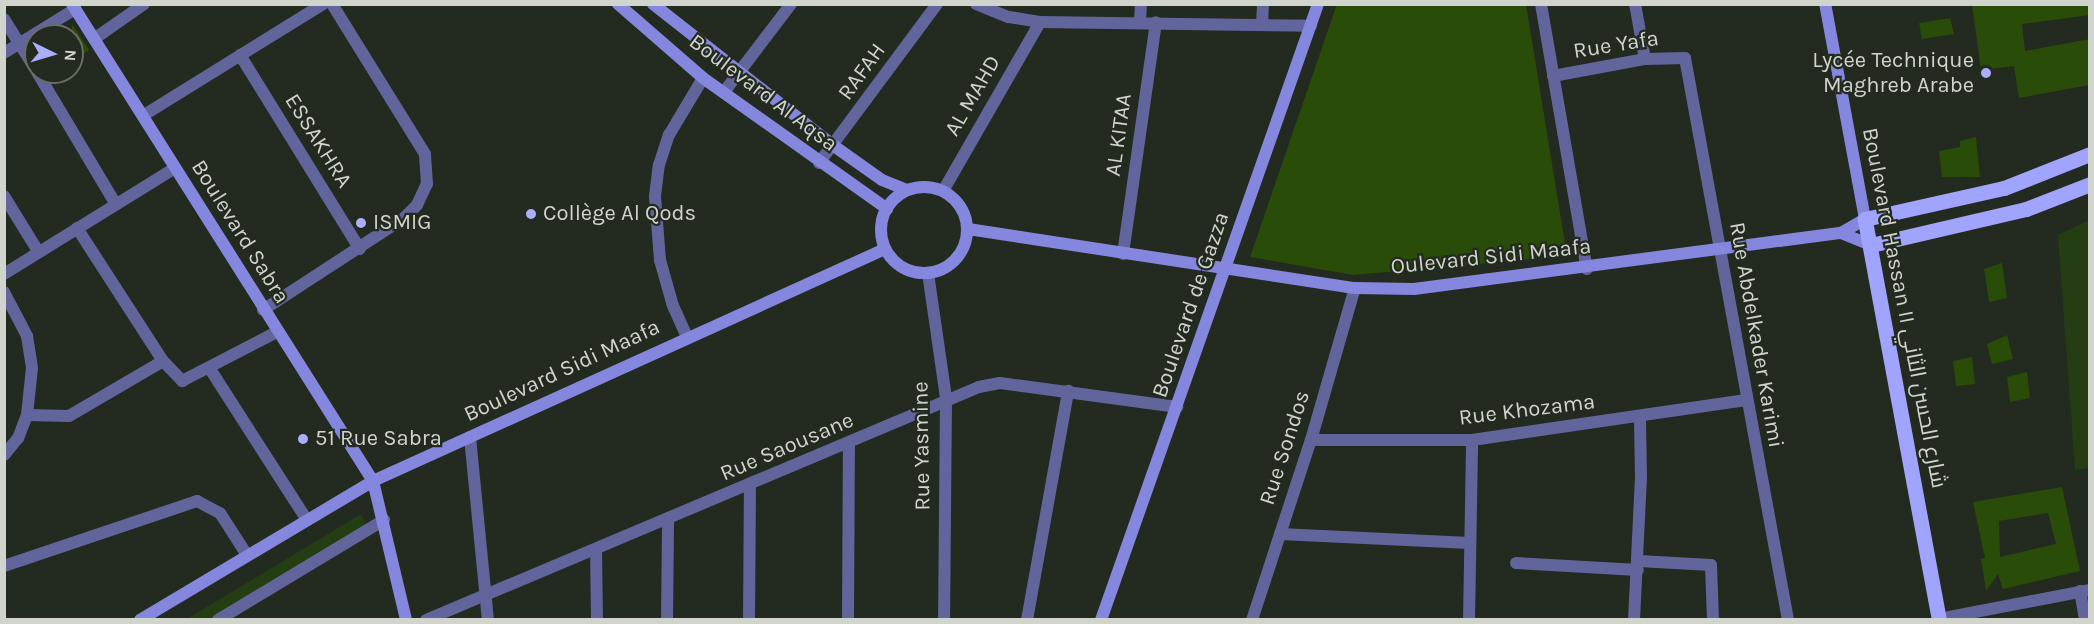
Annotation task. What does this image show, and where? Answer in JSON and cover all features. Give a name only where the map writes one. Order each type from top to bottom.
[{"type":"main road","points":[[1864,219],[2004,188],[2090,154]]},
{"type":"main road","points":[[1871,245],[2026,209],[2090,184]]},
{"type":"main road","name":"Boulevard Hassan II شارع الحسن الثاني","points":[[1864,219],[1871,245],[1939,619]]},
{"type":"street","points":[[93,39],[144,4]]},
{"type":"street","points":[[144,115],[323,4]]},
{"type":"street","points":[[263,310],[360,249],[411,212],[424,191],[428,167],[420,145],[332,4]]},
{"type":"street","name":"Boulevard Al Aqsa","points":[[618,4],[703,78],[886,209]]},
{"type":"street","points":[[653,4],[739,73],[882,180],[907,190],[929,187],[943,191],[961,206],[968,229],[957,259],[947,267],[928,273],[906,270],[885,249],[881,232],[886,209],[907,190]]},
{"type":"street","points":[[724,92],[791,4]]},
{"type":"street","name":"RAFAH","points":[[819,163],[834,146],[936,4]]},
{"type":"street","points":[[976,4],[1009,17],[1040,22],[1311,26]]},
{"type":"street","points":[[1140,22],[1141,4]]},
{"type":"street","points":[[1262,24],[1263,4]]},
{"type":"street","name":"Boulevard de Gazza","points":[[1101,620],[1227,268],[1318,4]]},
{"type":"street","points":[[1541,4],[1587,269]]},
{"type":"street","points":[[1635,4],[1645,59]]},
{"type":"street","name":"Boulevard Hassan II شارع الحسن الثاني","points":[[1825,4],[1864,219]]},
{"type":"street","points":[[4,53],[73,7]]},
{"type":"street","name":"Boulevard Sabra","points":[[73,7],[144,115],[263,310],[373,481],[406,620]]},
{"type":"street","points":[[4,19],[24,50]]},
{"type":"street","name":"AL MAHD","points":[[943,191],[1040,22]]},
{"type":"street","name":"AL KITAA","points":[[1123,254],[1155,22]]},
{"type":"street","name":"ESSAKHRA","points":[[240,55],[360,249]]},
{"type":"street","name":"Rue Yafa","points":[[1553,76],[1645,59],[1685,58]]},
{"type":"street","name":"Rue Abdelkader Karimi","points":[[1685,58],[1788,620]]},
{"type":"street","points":[[687,337],[660,260],[655,229],[656,181],[669,135],[703,78]]},
{"type":"street","points":[[44,84],[115,203]]},
{"type":"street","points":[[4,274],[115,203],[175,168]]},
{"type":"street","points":[[4,196],[38,252]]},
{"type":"street","points":[[1841,234],[1864,219]]},
{"type":"street","points":[[77,228],[163,362],[182,381],[210,369],[277,332]]},
{"type":"street","name":"Oulevard Sidi Maafa","points":[[968,229],[1355,288],[1414,289],[1587,269],[1719,248],[1841,234]]},
{"type":"street","points":[[1841,234],[1871,245]]},
{"type":"street","name":"Boulevard Sidi Maafa","points":[[140,620],[373,481],[885,249]]},
{"type":"street","name":"Rue Yasmine","points":[[928,273],[946,398],[944,620]]},
{"type":"street","name":"Rue Sondos","points":[[1252,620],[1311,440],[1355,288]]},
{"type":"street","points":[[4,292],[27,336],[32,368],[27,415],[18,438],[4,455]]},
{"type":"street","points":[[27,415],[69,416],[163,362]]},
{"type":"street","points":[[210,369],[307,520]]},
{"type":"street","name":"Rue Saousane","points":[[426,620],[849,445],[946,398],[1000,383],[1177,407]]},
{"type":"street","points":[[1027,620],[1068,392]]},
{"type":"street","name":"Rue Khozama","points":[[1311,440],[1472,440],[1746,400]]},
{"type":"street","points":[[1634,620],[1638,565],[1640,417]]},
{"type":"street","points":[[470,437],[488,620]]},
{"type":"street","points":[[1468,620],[1472,440]]},
{"type":"street","points":[[848,620],[849,445]]},
{"type":"street","points":[[749,620],[750,486]]},
{"type":"street","points":[[4,566],[197,501],[220,513],[247,555]]},
{"type":"street","points":[[218,620],[384,520]]},
{"type":"street","points":[[667,620],[668,520]]},
{"type":"street","points":[[1280,534],[1470,543]]},
{"type":"street","points":[[596,549],[597,620]]},
{"type":"street","points":[[1516,563],[1711,566],[1714,572],[1713,620]]},
{"type":"street","points":[[1939,619],[2085,591],[2085,620]]},
{"type":"green space","points":[[2089,220],[2089,468],[2075,470],[2058,235]]},
{"type":"green space","points":[[361,514],[366,526],[209,619],[185,620]]},
{"type":"building","points":[[1337,4],[1526,4],[1567,256],[1353,275],[1250,257]]},
{"type":"building","points":[[1972,4],[2090,4],[2090,15],[2022,24],[2025,51],[2090,39],[2090,85],[2019,98],[2014,66],[1981,70]]},
{"type":"building","points":[[1950,18],[1954,34],[1922,39],[1919,23]]},
{"type":"building","points":[[84,42],[89,50],[84,54]]},
{"type":"building","points":[[1976,137],[1980,177],[1942,177],[1939,151],[1960,147],[1960,141]]},
{"type":"building","points":[[2002,263],[2007,298],[1989,302],[1984,269]]},
{"type":"building","points":[[2007,335],[2013,359],[1992,364],[1987,344]]},
{"type":"building","points":[[1972,357],[1975,384],[1956,386],[1953,361]]},
{"type":"building","points":[[2027,372],[2030,398],[2010,402],[2007,377]]},
{"type":"building","points":[[2062,487],[2080,571],[2003,589],[1998,574],[1986,591],[1981,559],[1985,558],[1973,502]],"holes":[[[2048,513],[2056,544],[2000,557],[1999,521]]]},
{"type":"place","name":"Lycée Technique Maghreb Arabe","points":[[1986,73]]},
{"type":"place","name":"Collège Al Qods","points":[[531,214]]},
{"type":"place","name":"ISMIG","points":[[361,223]]},
{"type":"place","name":"51 Rue Sabra","points":[[303,439]]}]
